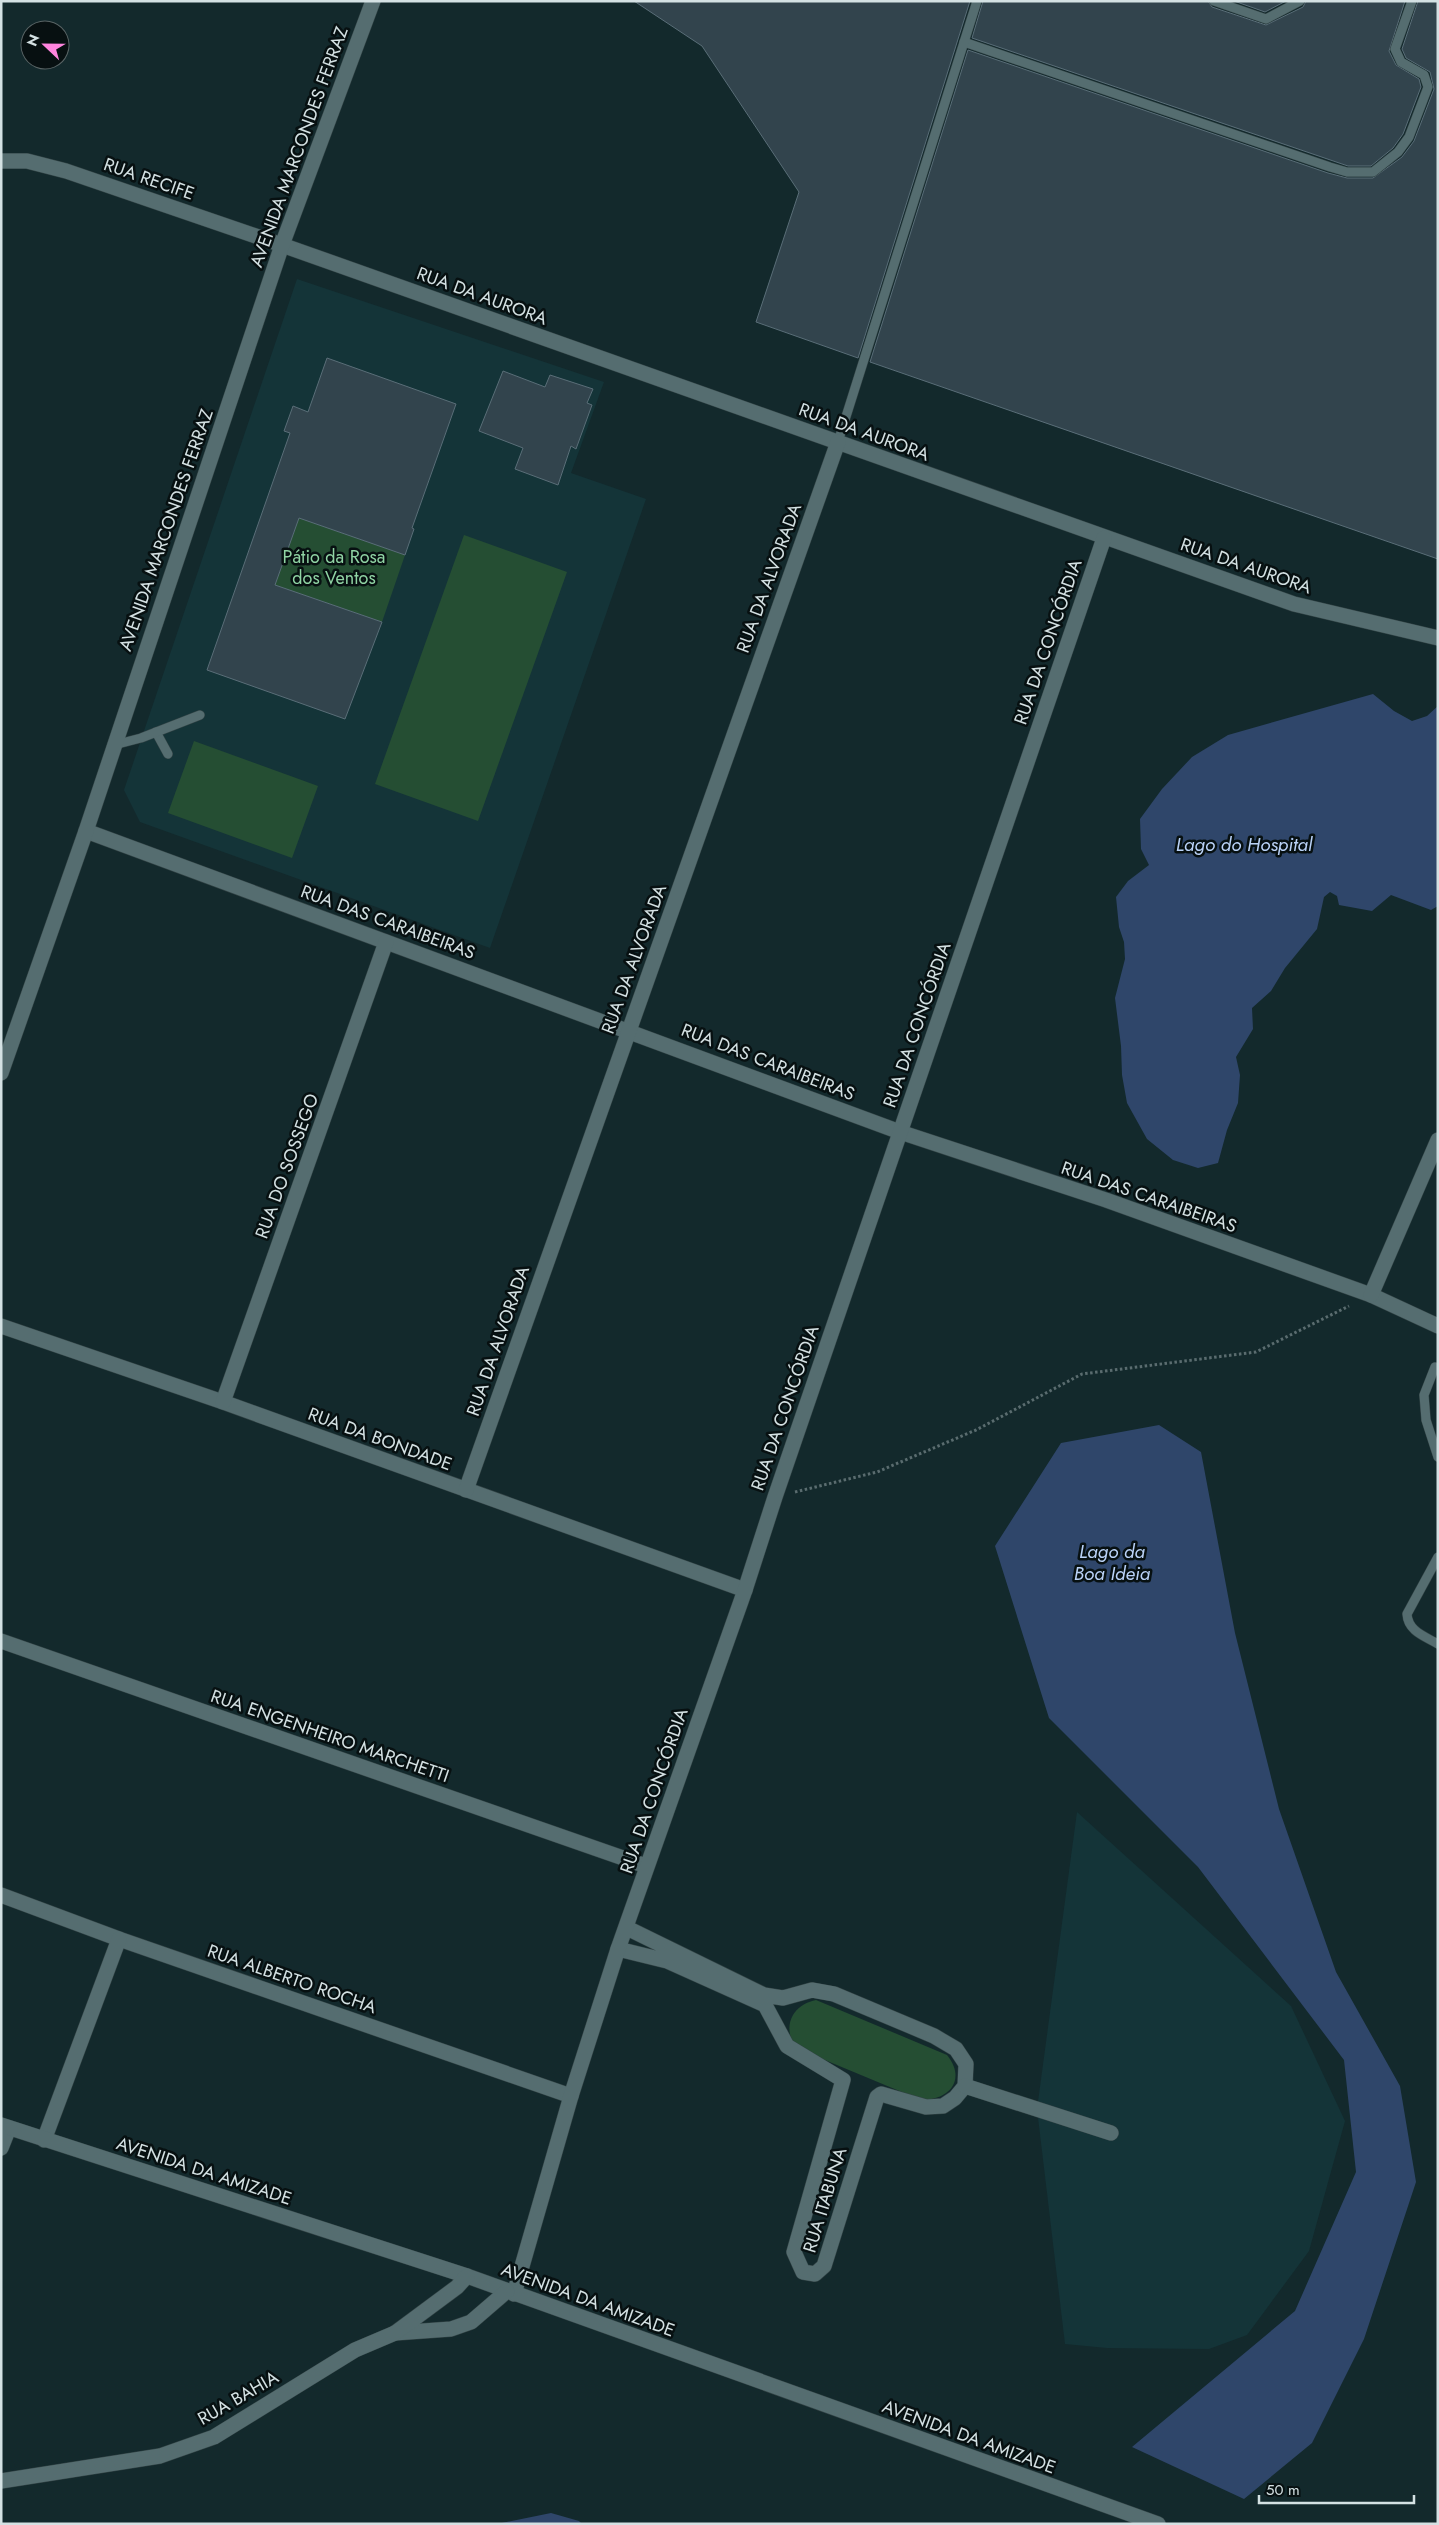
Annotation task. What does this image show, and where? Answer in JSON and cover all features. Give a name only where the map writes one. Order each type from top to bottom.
[{"type":"street","name":"AVENIDA MARCONDES FERRAZ","points":[[1,1074],[86,831],[282,245],[373,1]]},
{"type":"street","name":"RUA RECIFE","points":[[1,161],[27,161],[66,171],[282,245]]},
{"type":"street","name":"RUA DA AURORA","points":[[282,245],[1294,604],[1436,637]]},
{"type":"street","name":"RUA DA ALVORADA","points":[[466,1490],[838,442]]},
{"type":"street","name":"RUA DA CONCÓRDIA","points":[[511,2293],[571,2096],[646,1866],[745,1590],[775,1497],[1104,538]]},
{"type":"street","name":"RUA DAS CARAIBEIRAS","points":[[86,831],[900,1132],[1106,1200],[1371,1295],[1438,1326]]},
{"type":"street","name":"RUA DO SOSSEGO","points":[[223,1402],[386,942]]},
{"type":"street","points":[[1371,1295],[1438,1140]]},
{"type":"street","name":"RUA DA BONDADE","points":[[1,1326],[223,1402],[745,1590]]},
{"type":"street","name":"RUA ENGENHEIRO MARCHETTI","points":[[1,1642],[646,1866]]},
{"type":"street","name":"RUA ALBERTO ROCHA","points":[[1,1895],[119,1939],[571,2096]]},
{"type":"street","points":[[626,1928],[764,1995],[784,1998],[812,1990],[834,1994],[934,2036],[956,2049],[966,2064],[965,2086],[1111,2133]]},
{"type":"street","points":[[44,2140],[119,1939]]},
{"type":"street","name":"RUA ITABUNA","points":[[618,1949],[667,1961],[765,2005],[788,2046],[843,2080],[794,2252],[803,2272],[815,2274],[824,2266],[877,2097],[881,2094],[926,2107],[944,2106],[955,2098],[965,2086]]},
{"type":"street","points":[[1,2148],[5,2127]]},
{"type":"street","name":"AVENIDA DA AMIZADE","points":[[5,2127],[467,2276],[1158,2524]]},
{"type":"street","name":"RUA BAHIA","points":[[1,2482],[160,2456],[214,2437],[354,2350],[395,2333],[457,2287],[467,2276]]},
{"type":"street","name":"RUA BAHIA","points":[[395,2333],[451,2329],[471,2322],[511,2293]]},
{"type":"lane","points":[[838,442],[978,1]]},
{"type":"lane","points":[[1214,1],[1266,19],[1300,1]]},
{"type":"lane","points":[[964,42],[1330,167],[1347,172],[1373,172],[1398,152],[1409,137],[1428,86],[1424,75],[1400,62],[1395,49],[1412,1]]},
{"type":"lane","points":[[114,745],[200,716]]},
{"type":"lane","points":[[156,732],[168,754]]},
{"type":"lane","points":[[1434,1367],[1424,1395],[1426,1420],[1438,1457]]},
{"type":"lane","points":[[1438,1557],[1407,1614],[1407,1623],[1413,1630],[1438,1644]]},
{"type":"path","points":[[775,1497],[877,1472],[976,1430],[1082,1374],[1256,1352],[1371,1295]]},
{"type":"shaded area","points":[[297,279],[604,382],[571,473],[646,499],[490,948],[140,822],[124,790]]},
{"type":"shaded area","points":[[1077,1812],[1291,2006],[1345,2121],[1309,2251],[1247,2335],[1209,2349],[1107,2348],[1065,2344],[1037,2109]]},
{"type":"green space","name":"Pátio da Rosa dos Ventos","points":[[299,518],[405,555],[382,622],[275,585]]},
{"type":"green space","points":[[464,535],[567,572],[478,821],[375,784]]},
{"type":"green space","points":[[194,741],[318,786],[292,858],[168,813]]},
{"type":"green space","points":[[816,2000],[947,2055],[953,2064],[955,2073],[952,2087],[940,2096],[921,2100],[796,2048],[790,2033],[791,2018],[800,2007]]},
{"type":"water","name":"Lago do Hospital","points":[[1373,694],[1394,711],[1412,721],[1427,716],[1438,706],[1438,906],[1431,910],[1391,895],[1372,911],[1339,905],[1337,896],[1330,892],[1324,897],[1317,929],[1285,968],[1271,991],[1252,1008],[1253,1029],[1236,1057],[1240,1075],[1238,1103],[1227,1130],[1218,1163],[1198,1168],[1173,1160],[1147,1139],[1127,1103],[1122,1075],[1121,1046],[1115,998],[1125,959],[1116,897],[1128,881],[1149,865],[1141,849],[1140,819],[1162,789],[1192,757],[1228,735]]},
{"type":"water","name":"Lago da Boa Ideia","points":[[1159,1425],[1201,1452],[1235,1633],[1279,1809],[1336,1972],[1400,2086],[1416,2182],[1364,2339],[1312,2443],[1244,2499],[1132,2447],[1295,2311],[1356,2172],[1344,2060],[1198,1867],[1049,1718],[995,1546],[1061,1443]]},
{"type":"water","points":[[551,2513],[579,2521],[582,2524],[497,2524]]},
{"type":"building","points":[[634,1],[970,1],[858,358],[756,322],[799,192],[702,46]]},
{"type":"building","points":[[983,1],[1208,1],[1212,7],[1266,25],[1303,7],[1306,1],[1405,1],[1389,51],[1396,65],[1419,79],[1421,87],[1403,134],[1393,148],[1371,166],[1348,166],[972,38]]},
{"type":"building","points":[[1234,1],[1286,1],[1265,12]]},
{"type":"building","points":[[1418,1],[1438,1],[1438,559],[870,362],[968,50],[1328,173],[1347,178],[1373,178],[1402,157],[1414,141],[1434,89],[1430,72],[1406,58],[1402,49]]},
{"type":"building","points":[[327,358],[456,404],[412,528],[414,529],[405,555],[299,518],[275,585],[382,622],[345,719],[207,670],[290,433],[284,431],[293,406],[308,412]]},
{"type":"building","points":[[503,371],[545,387],[550,375],[593,389],[587,403],[592,405],[576,449],[571,446],[558,485],[515,469],[523,448],[479,431]]}]
